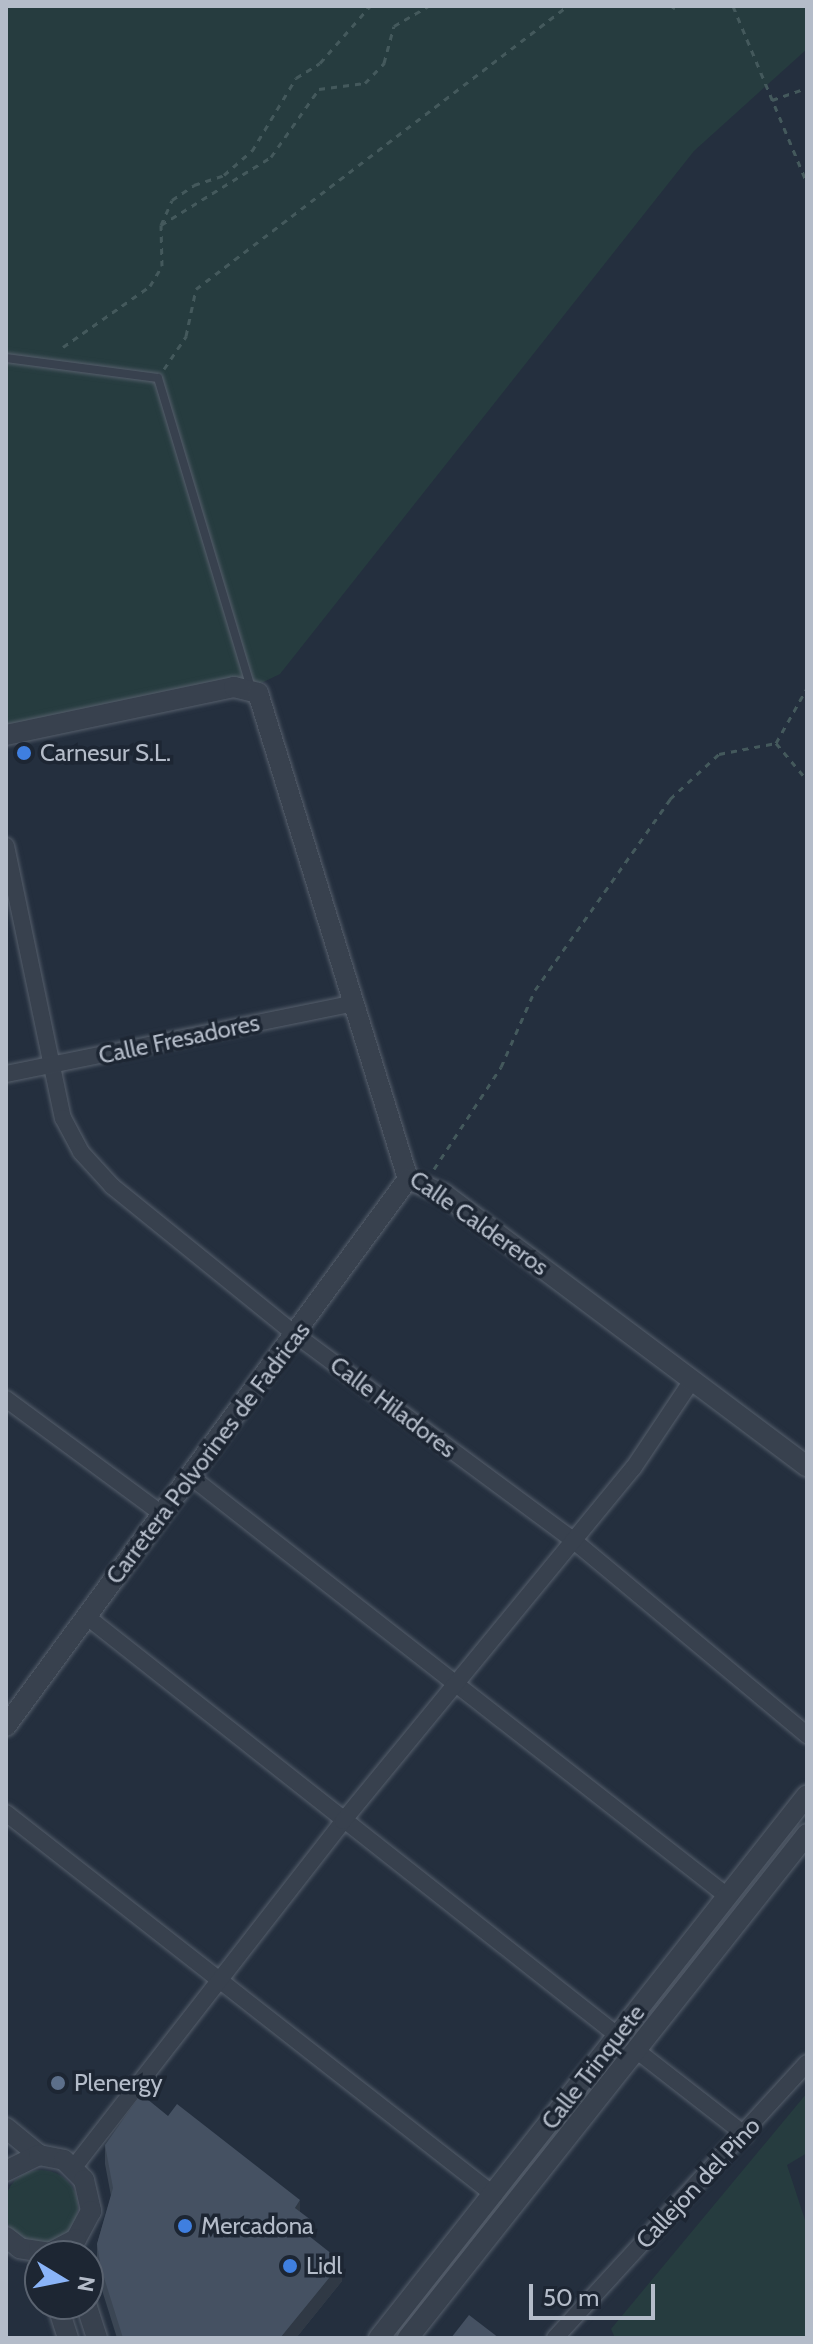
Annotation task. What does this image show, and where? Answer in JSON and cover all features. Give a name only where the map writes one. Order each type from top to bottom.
[{"type":"street","points":[[6,735],[234,687],[251,688]]},
{"type":"street","name":"Calle Caldereros","points":[[251,688],[263,699],[351,1004],[408,1179],[444,1194],[807,1467]]},
{"type":"street","name":"Calle Hiladores","points":[[6,846],[63,1118],[92,1164],[296,1335],[573,1540],[807,1735]]},
{"type":"street","name":"Calle Fresadores","points":[[6,1074],[351,1004]]},
{"type":"street","name":"Carretera Polvorines de Fadricas","points":[[6,1726],[408,1179]]},
{"type":"street","points":[[74,2167],[343,1821],[634,1467],[693,1379]]},
{"type":"street","points":[[6,1399],[162,1514]]},
{"type":"street","points":[[190,1476],[454,1686],[727,1896]]},
{"type":"street","points":[[86,1616],[617,2035]]},
{"type":"street","name":"Calle Trinquete","points":[[379,2338],[807,1795]]},
{"type":"street","points":[[6,1813],[494,2195]]},
{"type":"street","name":"Calle Trinquete","points":[[408,2338],[807,1834]]},
{"type":"street","points":[[636,2050],[745,2135]]},
{"type":"street","name":"Callejon del Pino","points":[[555,2338],[745,2135],[807,2063]]},
{"type":"street","points":[[6,2128],[39,2155],[74,2167],[84,2180],[90,2203],[79,2240]]},
{"type":"street","points":[[6,2171],[39,2155]]},
{"type":"street","points":[[6,2237],[24,2249]]},
{"type":"lane","points":[[6,358],[158,378],[251,688]]},
{"type":"path","points":[[63,347],[150,286],[162,266],[161,225],[172,200],[194,185],[224,175],[252,151],[296,78],[320,63],[370,6]]},
{"type":"path","points":[[161,225],[271,157],[319,89],[365,83],[384,63],[394,26],[428,6]]},
{"type":"path","points":[[158,378],[186,336],[196,289],[567,6]]},
{"type":"path","points":[[733,6],[807,183]]},
{"type":"path","points":[[772,100],[807,88]]},
{"type":"path","points":[[408,1179],[434,1170],[501,1067],[535,990],[670,799],[719,754],[776,743],[807,688]]},
{"type":"path","points":[[776,743],[807,780]]},
{"type":"green space","points":[[6,6],[807,6],[807,49],[694,151],[280,674],[251,688],[6,736]]},
{"type":"green space","points":[[807,2093],[807,2153],[787,2165],[807,2226],[807,2338],[615,2338],[611,2329]]},
{"type":"green space","points":[[34,2171],[48,2171],[61,2176],[72,2187],[77,2200],[77,2214],[72,2227],[57,2240],[21,2238],[10,2227],[5,2214],[5,2200],[10,2187],[21,2176]]},
{"type":"building","name":"Mercadona","points":[[141,2094],[168,2116],[177,2104],[300,2200],[295,2208],[311,2220],[304,2232],[342,2262],[280,2338],[123,2338],[104,2278],[104,2240],[98,2240],[113,2188],[105,2145]]},
{"type":"building","points":[[469,2315],[499,2338],[451,2338]]},
{"type":"place","name":"Carnesur S.L.","points":[[24,753]]},
{"type":"place","name":"Plenergy","points":[[58,2083]]},
{"type":"place","name":"Mercadona","points":[[185,2226]]},
{"type":"place","name":"Lidl","points":[[290,2266]]}]
